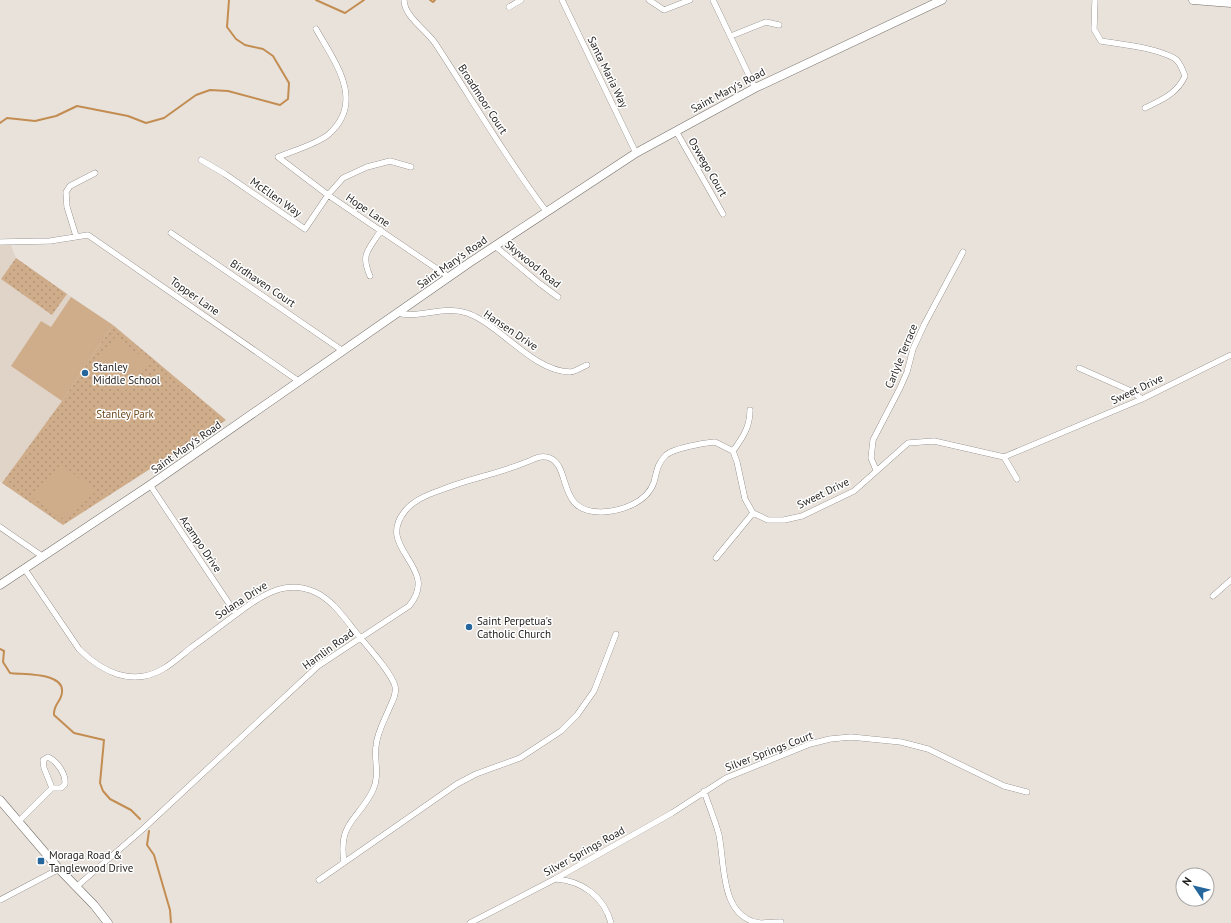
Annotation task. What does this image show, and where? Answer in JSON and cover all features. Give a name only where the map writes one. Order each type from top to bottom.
[{"type":"street","name":"Broadmoor Court","points":[[404,0],[407,13],[417,21],[434,42],[478,112],[546,211]]},
{"type":"street","points":[[509,7],[521,0]]},
{"type":"street","name":"Santa Maria Way","points":[[562,0],[636,153]]},
{"type":"street","points":[[650,0],[664,10],[690,0]]},
{"type":"street","points":[[713,0],[755,88]]},
{"type":"street","name":"Saint Mary's Road","points":[[0,585],[300,382],[494,246],[636,153],[755,88],[940,0]]},
{"type":"street","points":[[1095,0],[1094,29],[1101,41],[1156,51],[1175,58],[1182,68],[1185,76],[1178,88],[1164,99],[1145,108]]},
{"type":"street","points":[[1194,0],[1231,3]]},
{"type":"street","points":[[731,36],[766,22],[779,25]]},
{"type":"street","name":"Hope Lane","points":[[316,29],[342,76],[346,88],[345,109],[329,134],[278,157],[328,195],[449,277]]},
{"type":"street","name":"Oswego Court","points":[[676,131],[723,214]]},
{"type":"street","name":"McEllen Way","points":[[201,160],[225,174],[305,229],[328,195]]},
{"type":"street","points":[[328,195],[343,178],[368,167],[390,161],[411,167]]},
{"type":"street","points":[[76,236],[67,207],[66,192],[70,186],[95,173]]},
{"type":"street","points":[[370,276],[364,263],[365,254],[381,230]]},
{"type":"street","name":"Birdhaven Court","points":[[171,233],[343,351]]},
{"type":"street","name":"Topper Lane","points":[[0,242],[50,241],[88,235],[98,240],[300,382]]},
{"type":"street","name":"Skywood Road","points":[[494,246],[558,297]]},
{"type":"street","name":"Carlyle Terrace","points":[[876,470],[871,458],[873,440],[900,388],[907,372],[913,349],[924,325],[963,252]]},
{"type":"street","name":"Hansen Drive","points":[[398,313],[407,316],[440,310],[466,313],[480,320],[514,345],[550,368],[571,372],[587,365]]},
{"type":"street","name":"Sweet Drive","points":[[753,513],[772,521],[802,516],[854,491],[908,443],[934,441],[1004,457],[1142,399],[1231,355]]},
{"type":"street","points":[[1079,368],[1131,391],[1142,399]]},
{"type":"street","points":[[716,558],[753,513],[745,499],[737,462],[732,451],[747,430],[750,420],[750,410]]},
{"type":"street","name":"Hamlin Road","points":[[76,887],[143,829],[318,666],[409,606],[417,594],[420,586],[415,569],[400,548],[397,535],[400,520],[404,511],[412,503],[441,490],[500,473],[542,456],[553,459],[558,466],[569,495],[578,507],[586,510],[601,512],[614,511],[629,506],[642,498],[653,483],[657,465],[666,455],[673,451],[715,442],[732,451]]},
{"type":"street","points":[[1004,457],[1017,479]]},
{"type":"street","name":"Acampo Drive","points":[[150,484],[236,614]]},
{"type":"street","points":[[0,527],[42,556]]},
{"type":"street","name":"Solana Drive","points":[[24,568],[79,649],[99,667],[115,674],[145,675],[163,668],[236,614],[272,590],[290,587],[315,592],[327,599],[338,609],[392,678],[395,686],[395,694],[379,731],[376,746],[378,776],[374,789],[348,824],[343,835],[342,850],[344,863]]},
{"type":"street","points":[[1213,596],[1231,580]]},
{"type":"street","points":[[319,880],[458,784],[476,774],[520,758],[548,741],[576,715],[594,691],[616,634]]},
{"type":"street","name":"Silver Springs Court","points":[[704,791],[726,778],[746,769],[810,744],[830,739],[851,738],[900,742],[928,749],[1004,786],[1027,792]]},
{"type":"street","points":[[19,821],[52,788],[61,788],[65,784],[66,778],[53,760],[48,757],[43,760],[44,768],[52,788]]},
{"type":"street","points":[[704,791],[719,835],[727,892],[732,903],[737,911],[751,920],[760,923],[781,922]]},
{"type":"street","name":"Silver Springs Road","points":[[470,923],[555,879],[672,813],[704,791]]},
{"type":"street","points":[[0,800],[108,923]]},
{"type":"street","points":[[0,900],[59,869]]},
{"type":"street","points":[[555,879],[568,880],[590,891],[602,902],[612,923]]},
{"type":"shaded area","name":"Stanley Middle School","points":[[10,243],[16,258],[113,326],[226,420],[63,525],[0,481],[0,245]]},
{"type":"green space","points":[[16,258],[67,294],[52,315],[1,279]]},
{"type":"green space","points":[[71,297],[113,325],[62,401],[11,366],[41,321],[51,327]]},
{"type":"green space","name":"Stanley Park","points":[[113,325],[226,420],[63,525],[2,483],[62,401]]},
{"type":"green space","points":[[115,337],[148,361],[132,385],[123,392],[89,372]]},
{"type":"green space","points":[[62,464],[95,492],[65,520],[32,497]]},
{"type":"waterway","points":[[0,123],[7,118],[35,121],[56,116],[77,106],[128,116],[146,123],[164,118],[196,95],[210,90],[228,91],[280,105],[288,99],[289,83],[273,56],[263,49],[245,45],[236,39],[227,27],[229,0]]},
{"type":"waterway","points":[[316,0],[345,13],[364,0]]},
{"type":"waterway","points":[[430,0],[433,2],[435,0]]},
{"type":"waterway","points":[[0,649],[4,651],[3,662],[10,673],[42,676],[57,681],[61,686],[62,695],[55,708],[54,715],[74,733],[104,740],[100,783],[103,791],[110,799],[131,810],[140,819]]},
{"type":"waterway","points":[[149,831],[147,845],[154,855],[170,910],[171,923]]},
{"type":"place","name":"Stanley Middle School","points":[[85,373]]},
{"type":"place","name":"Saint Perpetua's Catholic Church","points":[[469,627]]},
{"type":"place","name":"Moraga Road & Tanglewood Drive","points":[[41,861]]}]
